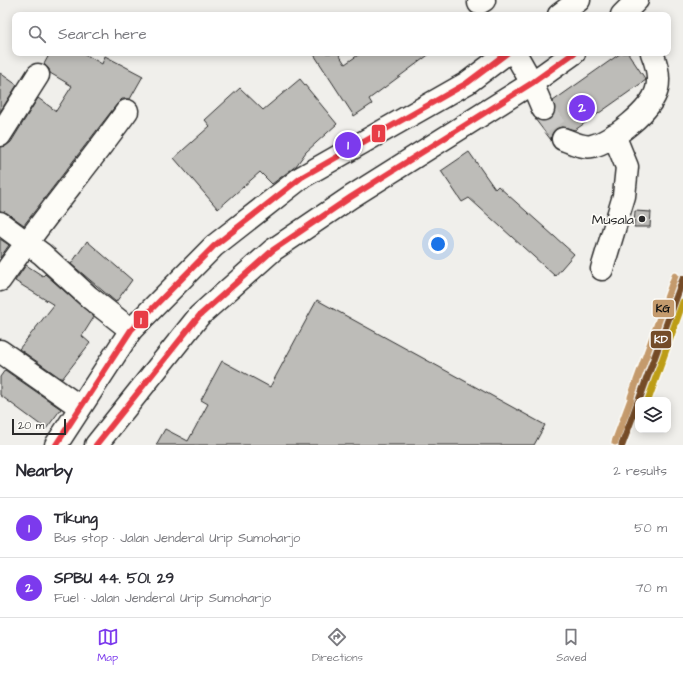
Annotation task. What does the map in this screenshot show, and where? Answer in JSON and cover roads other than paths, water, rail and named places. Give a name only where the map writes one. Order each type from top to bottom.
[{"type":"main road","points":[[563,12],[579,0]]},
{"type":"main road","points":[[56,445],[131,330],[214,246],[302,177],[467,82],[502,56]]},
{"type":"main road","points":[[516,56],[532,82],[543,108]]},
{"type":"main road","points":[[96,445],[199,316],[273,250],[351,196],[532,82],[570,56]]},
{"type":"main road","points":[[563,139],[577,145],[592,146],[614,135],[633,122],[648,107],[657,89],[658,67],[653,56]]},
{"type":"main road","points":[[0,135],[38,76]]},
{"type":"main road","points":[[0,280],[27,241],[65,195],[127,111]]},
{"type":"main road","points":[[602,269],[624,196],[627,167],[614,135]]},
{"type":"main road","points":[[0,223],[27,241],[89,297],[131,330]]},
{"type":"main road","points":[[0,351],[80,407]]},
{"type":"tunnel","points":[[543,109],[563,139]]},
{"type":"place","name":"SPBU 44. 501. 29","points":[[582,108]]},
{"type":"place","name":"Tikung","points":[[348,145]]},
{"type":"place","name":"Musala","points":[[642,219]]}]
